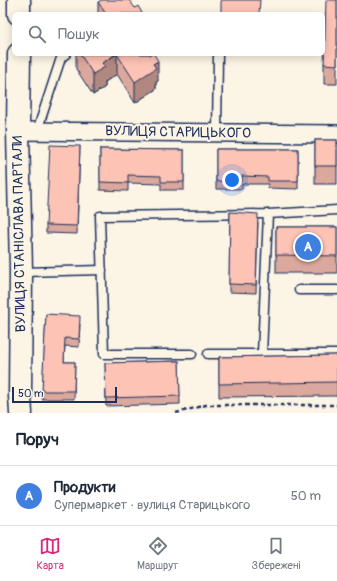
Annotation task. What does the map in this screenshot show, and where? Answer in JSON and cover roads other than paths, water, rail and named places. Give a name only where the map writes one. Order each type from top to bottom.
[{"type":"street","points":[[19,0],[19,12]]},
{"type":"street","name":"ВУЛИЦЯ СТАНІСЛАВА ПАРТАЛИ","points":[[19,56],[28,131],[21,271],[21,413]]},
{"type":"street","name":"ВУЛИЦЯ СТАРИЦЬКОГО","points":[[28,131],[337,134]]},
{"type":"lane","points":[[28,131],[61,58],[64,56]]},
{"type":"lane","points":[[217,133],[218,56]]},
{"type":"lane","points":[[192,354],[104,354],[100,216],[268,214],[337,210]]},
{"type":"lane","points":[[262,354],[268,214]]},
{"type":"lane","points":[[21,271],[102,270]]},
{"type":"lane","points":[[299,290],[337,290]]},
{"type":"lane","points":[[208,354],[337,354]]},
{"type":"place","name":"Продукти","points":[[308,247]]}]
